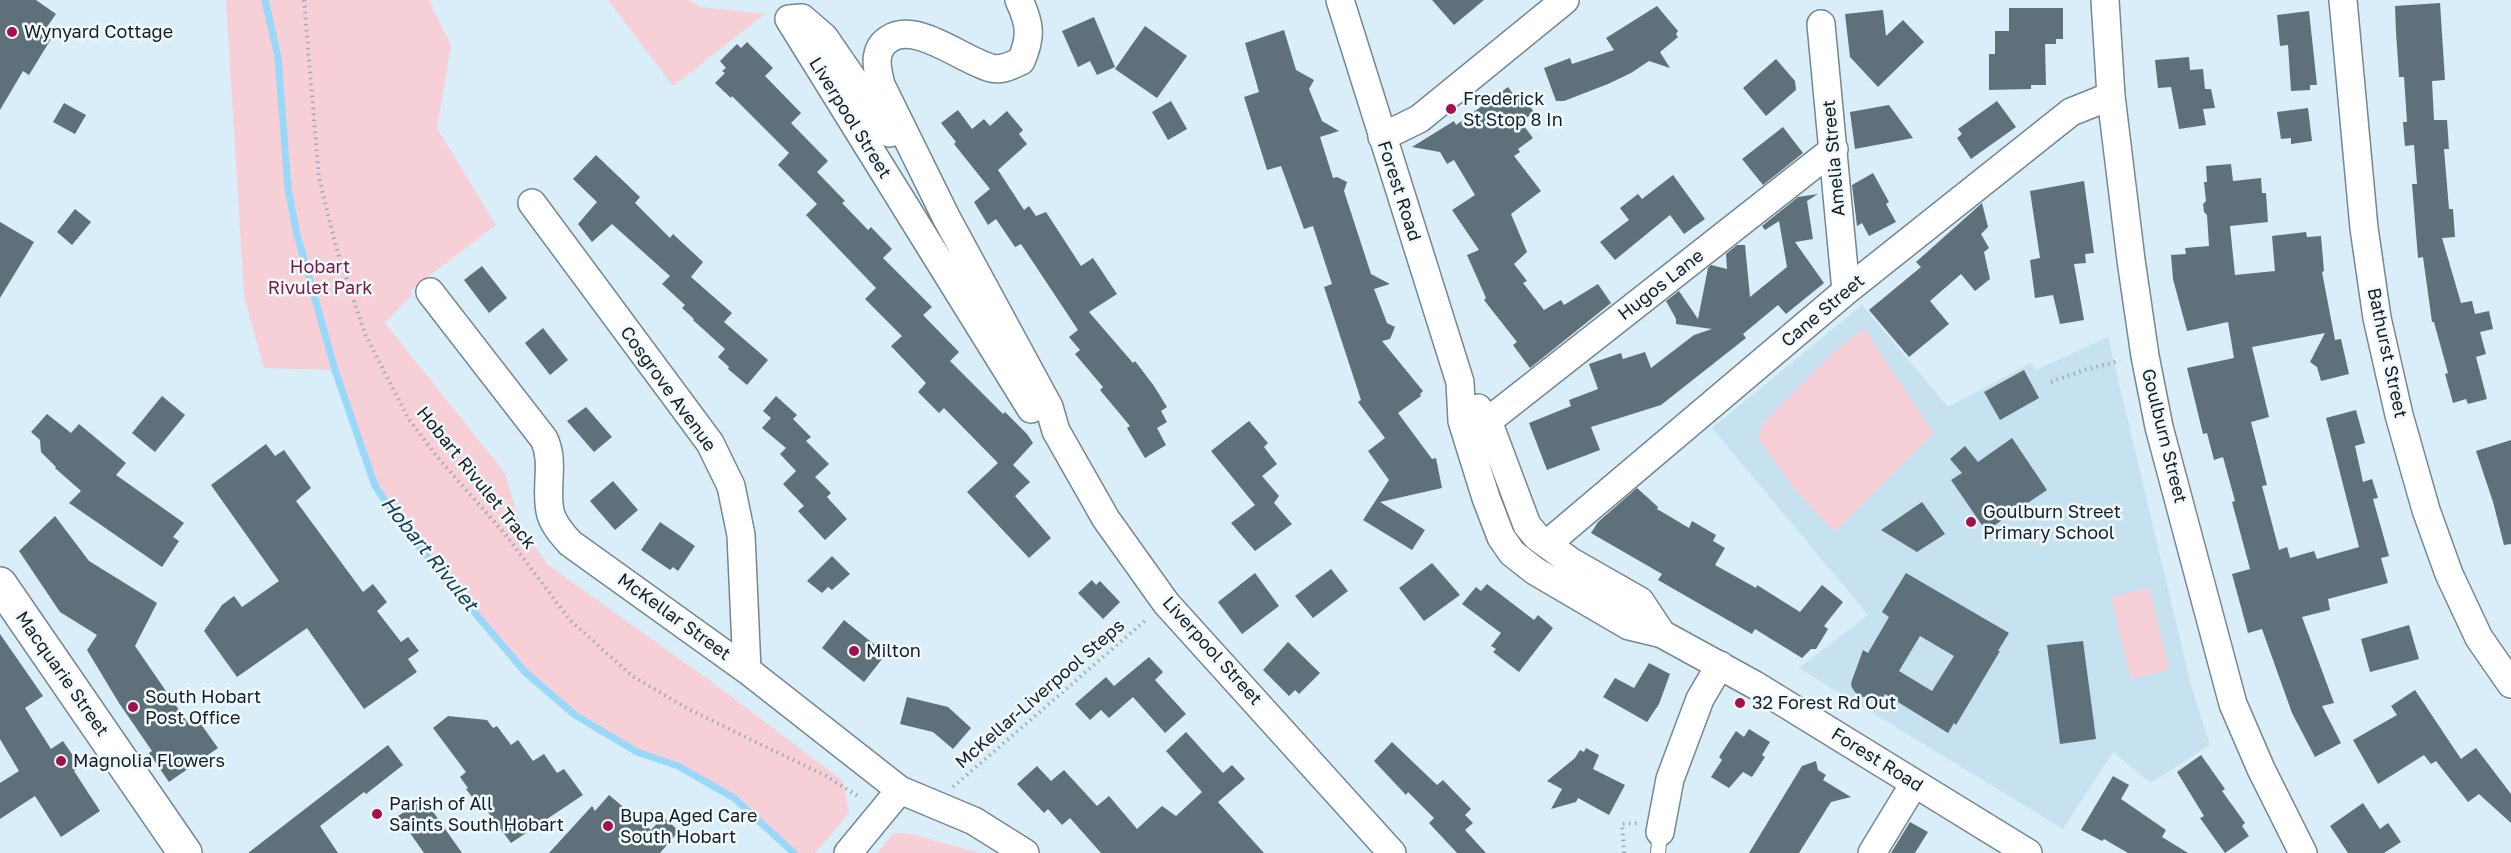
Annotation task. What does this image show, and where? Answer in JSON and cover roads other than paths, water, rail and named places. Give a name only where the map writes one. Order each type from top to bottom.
[{"type":"street","name":"Liverpool Street","points":[[1019,0],[1028,21],[1028,44],[1022,61],[1006,68],[992,69],[917,35],[898,33],[882,44],[876,64],[881,85],[946,217],[1048,407],[1056,431],[1106,519],[1166,603],[1392,853]]},
{"type":"street","name":"Forest Road","points":[[1340,0],[1460,382],[1462,421],[1486,498],[1501,537],[1512,553],[1535,571],[1629,626],[1662,634],[1720,665],[2028,853]]},
{"type":"street","points":[[1382,137],[1419,118],[1565,0]]},
{"type":"street","name":"Goulburn Street","points":[[2105,0],[2111,96],[2145,356],[2159,427],[2233,704],[2261,769],[2304,853]]},
{"type":"street","name":"Bathurst Street","points":[[2343,0],[2364,228],[2377,318],[2399,415],[2426,510],[2448,574],[2479,638],[2511,684]]},
{"type":"street","name":"Liverpool Street","points":[[946,217],[824,37],[802,18],[789,18],[1035,416],[1056,431]]},
{"type":"street","name":"Amelia Street","points":[[1821,24],[1846,291]]},
{"type":"street","name":"Cane Street","points":[[1547,544],[1846,291],[2071,112],[2111,96]]},
{"type":"street","name":"Hugos Lane","points":[[1488,421],[1834,149]]},
{"type":"street","name":"Cosgrove Avenue","points":[[532,203],[710,444],[731,486],[741,535],[747,670]]},
{"type":"street","name":"McKellar Street","points":[[430,291],[544,439],[549,449],[550,460],[550,513],[558,529],[570,543],[747,670],[900,790],[974,821],[1025,853]]},
{"type":"street","name":"Forest Road","points":[[1460,382],[1488,421],[1527,525],[1537,537],[1570,561],[1640,601],[1662,634]]},
{"type":"street","name":"Macquarie Street","points":[[0,584],[185,853]]},
{"type":"street","points":[[1659,843],[1670,779],[1700,699],[1720,665]]},
{"type":"street","points":[[1872,853],[1914,784]]},
{"type":"street","points":[[848,853],[869,810],[900,790]]},
{"type":"waterway","name":"Hobart Rivulet","points":[[265,0],[278,57],[288,188],[296,231],[335,370],[375,486],[408,534],[525,672],[575,715],[637,752],[678,766],[734,798],[794,853]]},
{"type":"place","name":"Wynyard Cottage","points":[[12,32]]},
{"type":"place","name":"Frederick St Stop 8 In","points":[[1451,109]]},
{"type":"place","name":"Goulburn Street Primary School","points":[[1971,522]]},
{"type":"place","name":"Milton","points":[[854,651]]},
{"type":"place","name":"32 Forest Rd Out","points":[[1740,703]]},
{"type":"place","name":"South Hobart Post Office","points":[[133,707]]},
{"type":"place","name":"Magnolia Flowers","points":[[61,761]]},
{"type":"place","name":"Parish of All Saints South Hobart","points":[[377,814]]},
{"type":"place","name":"Bupa Aged Care South Hobart","points":[[608,826]]},
{"type":"park label","name":"Hobart Rivulet Park","points":[[320,277]]}]
